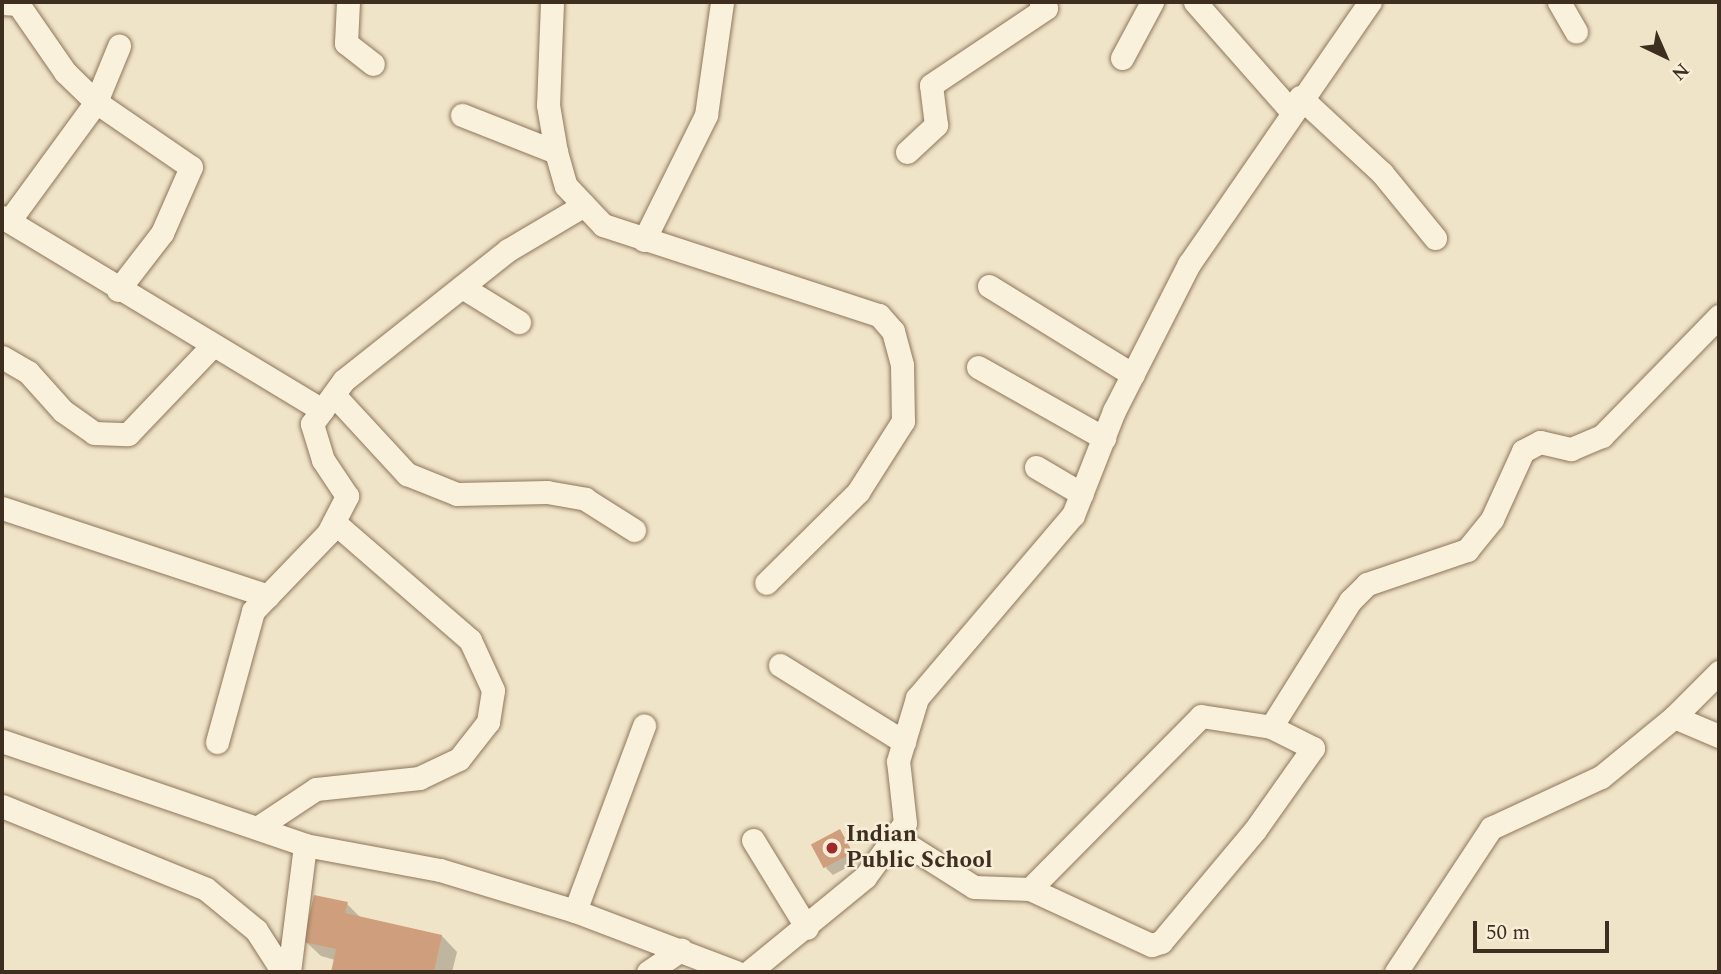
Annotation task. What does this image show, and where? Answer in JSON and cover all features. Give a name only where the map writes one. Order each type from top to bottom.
[{"type":"street","points":[[348,2],[346,43],[373,64]]},
{"type":"street","points":[[552,2],[548,105],[556,152],[566,186],[603,225],[879,315],[893,331],[902,365],[903,421],[858,492],[766,583]]},
{"type":"street","points":[[644,240],[706,115],[722,2]]},
{"type":"street","points":[[907,152],[936,125],[931,85],[1046,8],[1041,2]]},
{"type":"street","points":[[1122,58],[1152,2]]},
{"type":"street","points":[[1195,2],[1295,104],[1382,173],[1435,238]]},
{"type":"street","points":[[749,972],[807,928],[865,877],[905,823],[898,761],[917,698],[1073,515],[1133,374],[1189,264],[1295,104],[1370,2]]},
{"type":"street","points":[[1559,2],[1576,32]]},
{"type":"street","points":[[2,3],[18,4],[65,72],[96,102],[191,167],[162,233],[118,290]]},
{"type":"street","points":[[119,46],[96,102],[5,219],[212,346],[328,402],[407,474],[457,494],[547,492],[585,499],[634,530]]},
{"type":"street","points":[[462,115],[556,152]]},
{"type":"street","points":[[217,742],[253,611],[334,522],[347,496],[323,460],[312,424],[328,402],[463,287],[584,205]]},
{"type":"street","points":[[989,286],[1133,374]]},
{"type":"street","points":[[463,287],[519,322]]},
{"type":"street","points":[[1272,727],[1350,601],[1367,584],[1467,550],[1492,519],[1523,451],[1540,442],[1571,449],[1602,436],[1719,316]]},
{"type":"street","points":[[2,357],[28,372],[63,411],[94,433],[128,434],[212,346]]},
{"type":"street","points":[[978,367],[1104,438]]},
{"type":"street","points":[[1037,467],[1082,494]]},
{"type":"street","points":[[2,508],[268,596]]},
{"type":"street","points":[[260,825],[316,789],[419,778],[459,759],[488,722],[494,690],[470,640],[334,522]]},
{"type":"street","points":[[780,665],[904,742]]},
{"type":"street","points":[[1396,972],[1491,828],[1601,777],[1674,717],[1719,672]]},
{"type":"street","points":[[895,837],[974,887],[1030,889],[1151,945],[1161,942],[1255,830],[1313,748],[1272,727],[1201,716],[1030,889]]},
{"type":"street","points":[[1674,717],[1719,736]]},
{"type":"street","points":[[575,911],[644,725]]},
{"type":"street","points":[[2,741],[260,825],[305,845],[440,870],[575,911],[736,972]]},
{"type":"street","points":[[2,806],[206,889],[256,930],[284,972]]},
{"type":"street","points":[[753,840],[807,928]]},
{"type":"street","points":[[289,972],[305,845]]},
{"type":"street","points":[[648,972],[681,950]]},
{"type":"building","points":[[840,829],[853,853],[824,868],[811,844]]},
{"type":"building","points":[[314,895],[348,902],[345,913],[442,935],[434,972],[331,972],[336,949],[303,942]]},
{"type":"place","name":"Indian Public School","points":[[832,848]]}]
